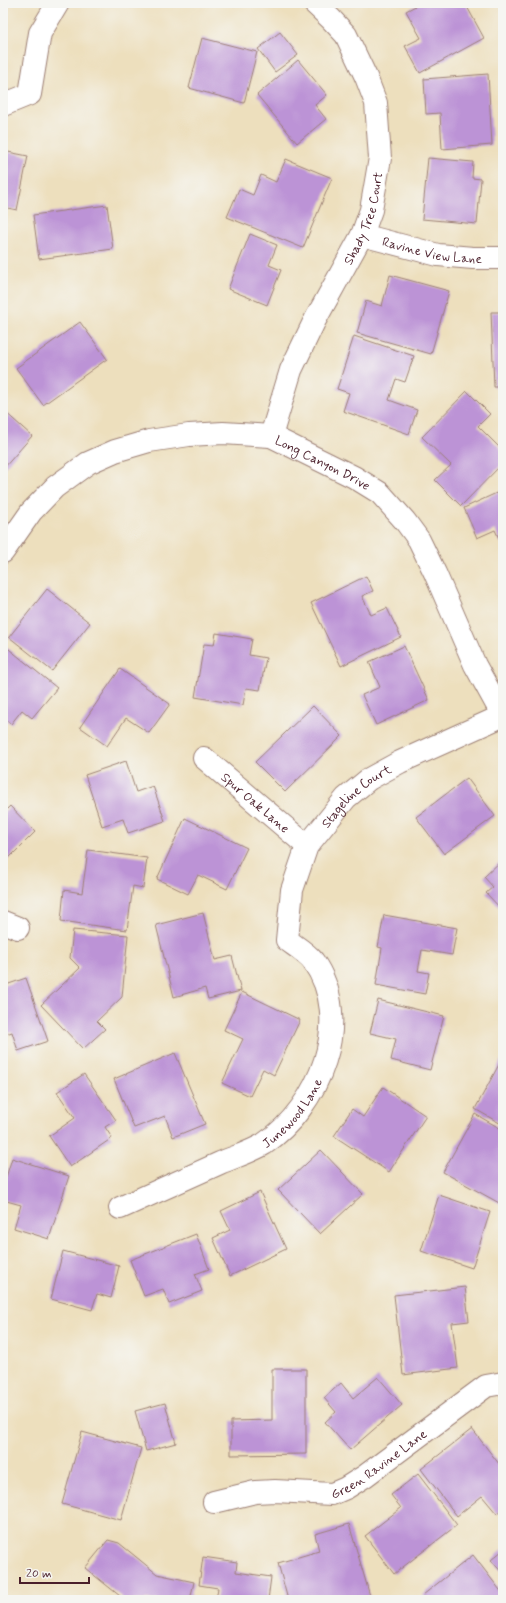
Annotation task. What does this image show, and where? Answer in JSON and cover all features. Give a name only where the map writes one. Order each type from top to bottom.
[{"type":"street","points":[[3,105],[30,94],[40,32],[58,3]]},
{"type":"street","name":"Shady Tree Court","points":[[270,436],[291,370],[314,322],[362,236],[371,210],[380,158],[376,103],[366,77],[346,35],[331,18],[314,3]]},
{"type":"street","name":"Ravine View Lane","points":[[362,236],[438,256],[503,258]]},
{"type":"street","name":"Long Canyon Drive","points":[[3,552],[31,512],[55,487],[88,464],[115,451],[148,441],[189,435],[223,432],[270,436],[354,477],[380,493],[405,521],[419,540],[475,665],[503,716]]},
{"type":"street","name":"Stageline Court","points":[[287,940],[292,890],[307,846],[346,798],[370,779],[419,753],[503,716]]},
{"type":"street","name":"Spur Oak Lane","points":[[204,758],[307,846]]},
{"type":"street","name":"Junewood Lane","points":[[120,1208],[264,1144],[294,1117],[313,1088],[329,1050],[332,1016],[324,982],[312,960],[287,940]]},
{"type":"street","name":"Green Ravine Lane","points":[[214,1502],[241,1495],[275,1491],[332,1494],[346,1488],[365,1476],[486,1386],[503,1384]]},
{"type":"building","points":[[421,3],[465,3],[484,38],[420,73],[405,46],[421,38],[406,11]]},
{"type":"building","points":[[280,32],[298,55],[275,72],[258,49]]},
{"type":"building","points":[[202,38],[257,52],[244,103],[189,88]]},
{"type":"building","points":[[298,60],[327,95],[315,105],[326,119],[297,143],[257,95]]},
{"type":"building","points":[[488,74],[492,145],[442,149],[440,113],[426,114],[424,79]]},
{"type":"building","points":[[3,151],[28,156],[17,210],[3,207]]},
{"type":"building","points":[[428,158],[473,162],[472,178],[481,179],[477,224],[422,219]]},
{"type":"building","points":[[286,159],[332,178],[303,248],[227,217],[239,189],[253,195],[261,175],[276,182]]},
{"type":"building","points":[[107,205],[113,249],[39,259],[33,215]]},
{"type":"building","points":[[250,234],[277,245],[269,265],[281,270],[267,305],[228,289]]},
{"type":"building","points":[[390,275],[449,291],[431,354],[357,333],[366,301],[382,306]]},
{"type":"building","points":[[491,312],[503,312],[503,387],[494,387]]},
{"type":"building","points":[[80,322],[107,359],[43,405],[16,368]]},
{"type":"building","points":[[354,336],[414,356],[405,382],[396,379],[389,400],[417,410],[409,434],[343,411],[349,393],[337,389]]},
{"type":"building","points":[[467,391],[490,414],[478,426],[503,451],[503,463],[461,506],[435,480],[451,465],[422,437]]},
{"type":"building","points":[[3,410],[32,436],[3,469]]},
{"type":"building","points":[[503,490],[503,547],[495,530],[477,538],[464,508]]},
{"type":"building","points":[[366,576],[373,591],[362,596],[371,615],[387,608],[401,637],[341,666],[311,603]]},
{"type":"building","points":[[47,589],[90,623],[52,671],[9,637]]},
{"type":"building","points":[[216,633],[252,639],[249,655],[266,658],[260,690],[246,688],[243,705],[195,697],[204,644],[214,645]]},
{"type":"building","points":[[4,645],[57,688],[32,718],[22,710],[11,724],[3,717]]},
{"type":"building","points":[[404,646],[429,700],[376,725],[362,695],[380,687],[369,662]]},
{"type":"building","points":[[120,669],[170,704],[149,733],[126,718],[107,746],[80,727]]},
{"type":"building","points":[[313,706],[342,736],[285,792],[255,762]]},
{"type":"building","points":[[126,761],[136,792],[153,786],[165,821],[128,833],[123,819],[102,826],[85,775]]},
{"type":"building","points":[[467,778],[495,816],[444,854],[416,817]]},
{"type":"building","points":[[10,806],[35,832],[3,864],[3,813]]},
{"type":"building","points":[[185,818],[247,848],[227,889],[198,875],[188,894],[157,879]]},
{"type":"building","points":[[88,850],[147,858],[143,888],[133,886],[127,930],[61,921],[64,890],[82,893]]},
{"type":"building","points":[[503,859],[503,911],[486,893],[493,887],[484,877]]},
{"type":"building","points":[[203,913],[215,960],[232,956],[241,991],[208,999],[205,988],[174,997],[156,925]]},
{"type":"building","points":[[384,915],[457,928],[452,955],[422,950],[418,971],[429,973],[425,994],[376,985],[382,948],[378,947]]},
{"type":"building","points":[[73,930],[128,935],[122,997],[97,1021],[105,1029],[83,1049],[41,1005],[80,968],[70,958]]},
{"type":"building","points":[[26,978],[48,1041],[18,1051],[12,1032],[3,1035],[3,986]]},
{"type":"building","points":[[242,992],[300,1020],[274,1075],[263,1069],[250,1096],[222,1083],[243,1039],[224,1030]]},
{"type":"building","points":[[378,1000],[444,1016],[430,1070],[391,1060],[396,1039],[370,1033]]},
{"type":"building","points":[[175,1053],[205,1124],[173,1137],[165,1116],[134,1128],[114,1079]]},
{"type":"building","points":[[503,1057],[503,1125],[475,1109]]},
{"type":"building","points":[[84,1074],[116,1120],[105,1127],[112,1138],[70,1167],[49,1136],[75,1118],[57,1092]]},
{"type":"building","points":[[383,1087],[426,1116],[389,1172],[334,1136],[352,1109],[363,1117]]},
{"type":"building","points":[[475,1114],[503,1130],[503,1199],[501,1204],[443,1172]]},
{"type":"building","points":[[321,1150],[363,1194],[320,1234],[278,1190]]},
{"type":"building","points":[[12,1158],[69,1176],[49,1239],[14,1228],[21,1205],[3,1200],[3,1187]]},
{"type":"building","points":[[260,1192],[286,1249],[230,1276],[213,1238],[230,1230],[221,1211]]},
{"type":"building","points":[[439,1195],[490,1212],[472,1268],[421,1251]]},
{"type":"building","points":[[196,1234],[209,1269],[195,1274],[202,1291],[169,1304],[163,1289],[144,1296],[130,1260]]},
{"type":"building","points":[[63,1251],[119,1266],[111,1298],[97,1294],[92,1310],[51,1299]]},
{"type":"building","points":[[465,1287],[469,1321],[452,1323],[458,1368],[403,1375],[394,1295]]},
{"type":"building","points":[[272,1369],[306,1369],[306,1454],[231,1455],[231,1421],[272,1420]]},
{"type":"building","points":[[378,1377],[402,1405],[350,1450],[325,1422],[336,1412],[324,1398],[341,1383],[353,1398]]},
{"type":"building","points":[[165,1403],[176,1443],[146,1451],[135,1411]]},
{"type":"building","points":[[472,1429],[503,1469],[503,1509],[497,1514],[482,1496],[457,1516],[421,1469]]},
{"type":"building","points":[[82,1432],[141,1448],[121,1520],[62,1504]]},
{"type":"building","points":[[418,1474],[457,1525],[394,1574],[365,1536],[401,1508],[391,1495]]},
{"type":"building","points":[[349,1524],[370,1596],[356,1600],[288,1600],[278,1563],[319,1551],[315,1534]]},
{"type":"building","points":[[108,1540],[119,1543],[157,1574],[194,1582],[190,1600],[125,1600],[85,1568]]},
{"type":"building","points":[[503,1550],[503,1574],[491,1560]]},
{"type":"building","points":[[473,1555],[503,1594],[503,1600],[427,1600],[423,1595]]},
{"type":"building","points":[[203,1557],[237,1562],[236,1572],[271,1577],[268,1600],[216,1600],[218,1588],[199,1585]]}]
